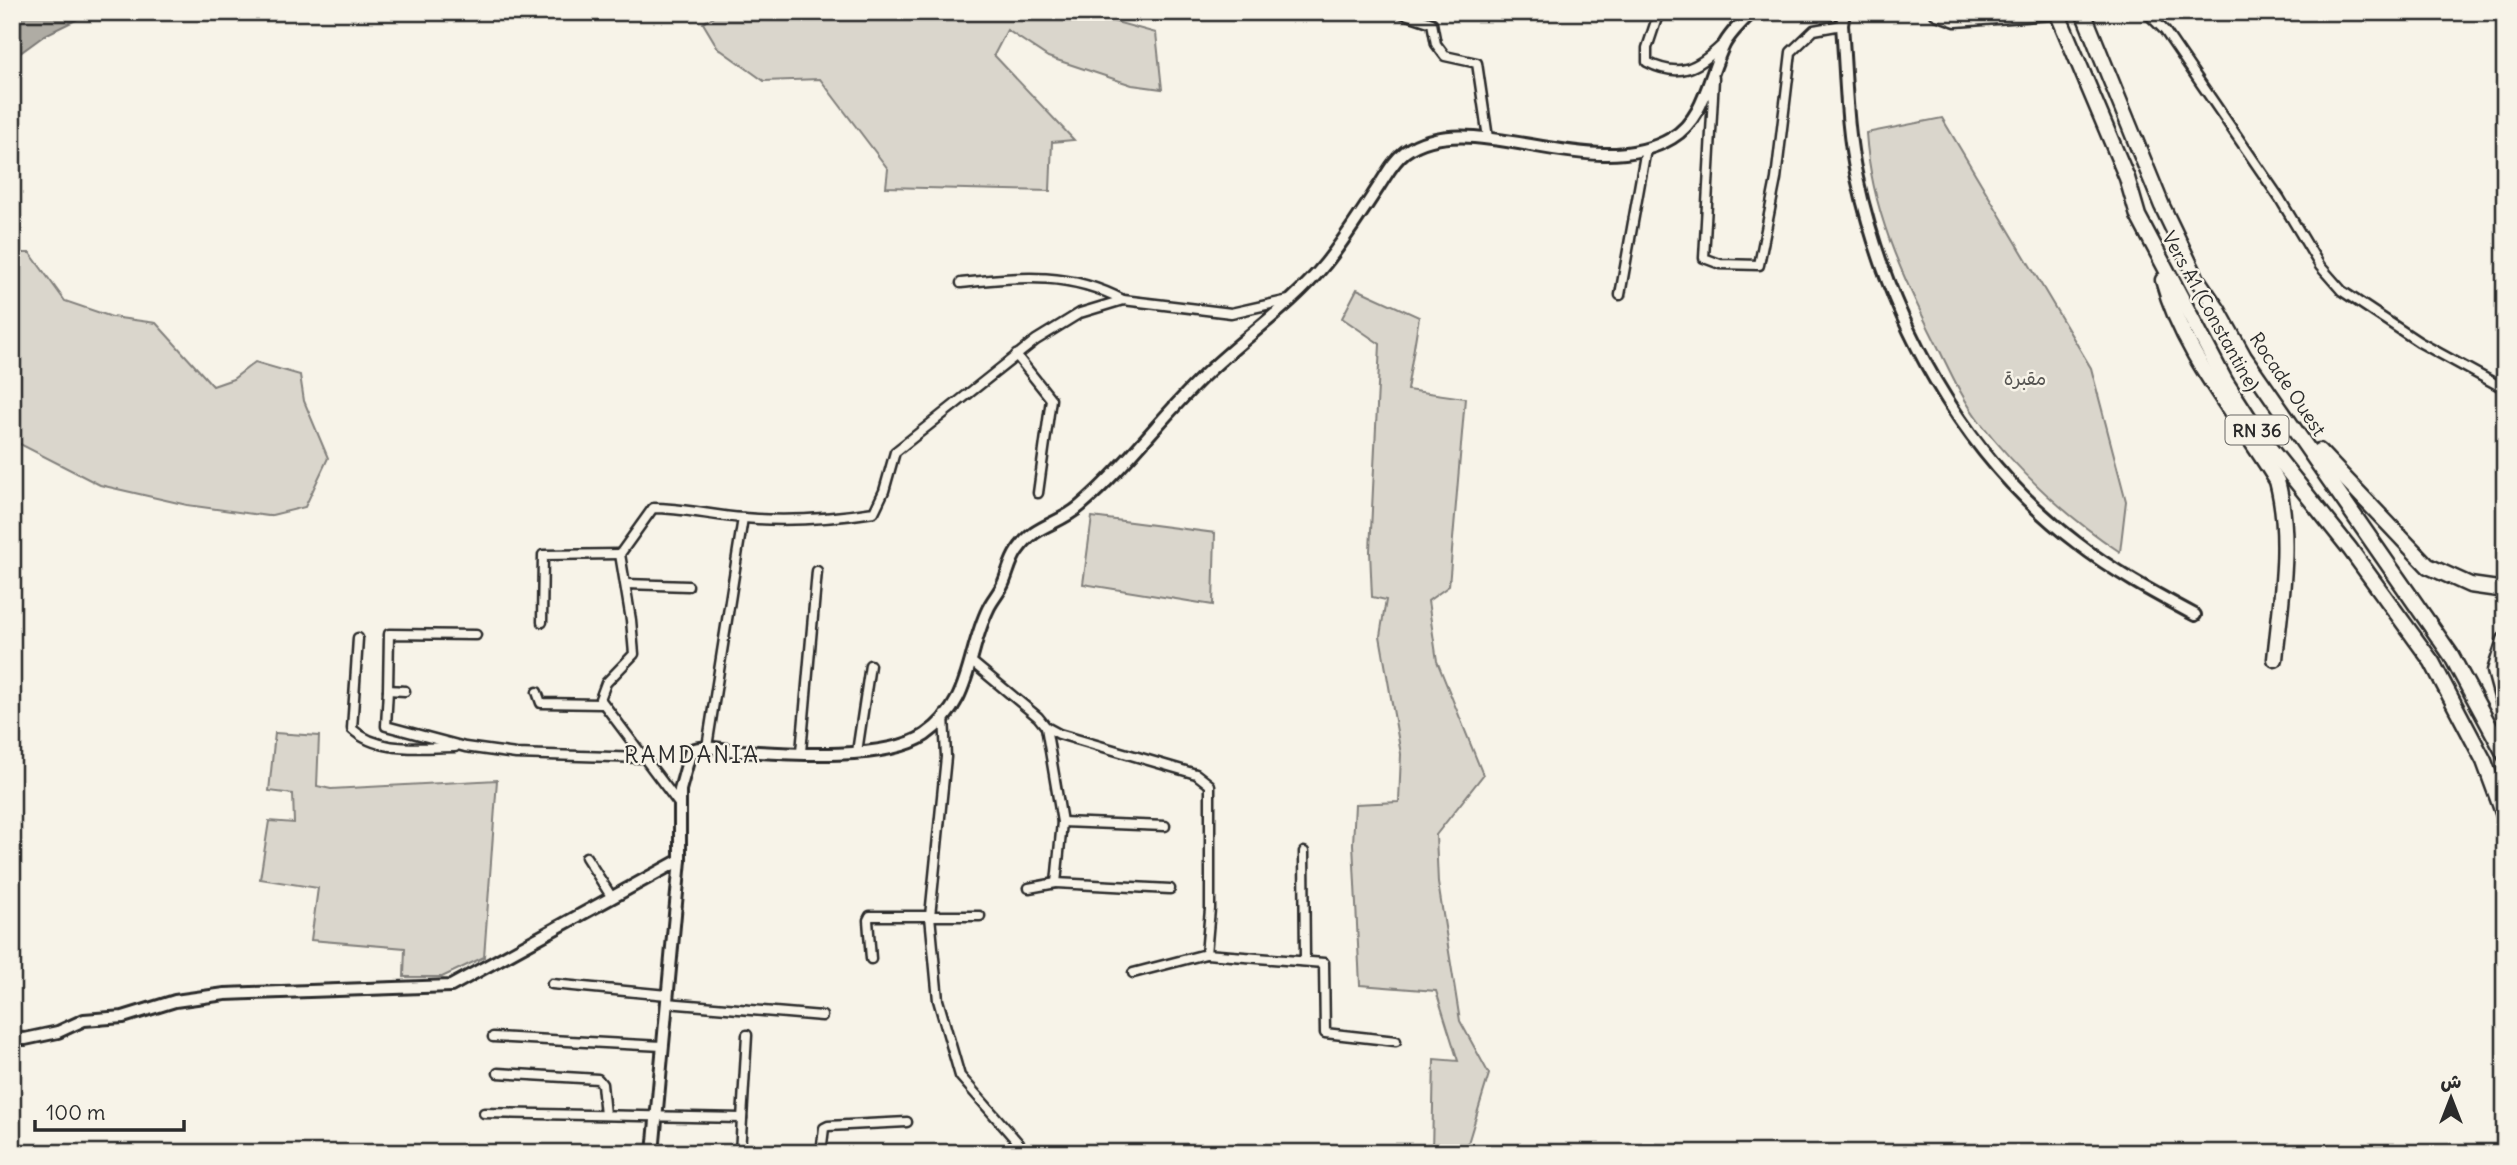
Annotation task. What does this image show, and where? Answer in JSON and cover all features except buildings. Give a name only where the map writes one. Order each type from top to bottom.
[{"type":"highway","points":[[1937,12],[1956,19],[2028,16],[2052,12]]},
{"type":"highway","name":"Vers A1 (Constantine)","points":[[2057,12],[2156,252],[2225,381],[2263,440],[2350,549],[2432,662],[2484,761],[2505,818]]},
{"type":"highway","name":"Rocade Ouest","points":[[2083,12],[2162,206],[2197,279],[2244,357],[2451,655],[2505,755]]},
{"type":"highway","points":[[2156,252],[2176,318],[2231,412],[2277,481],[2282,498],[2283,547],[2275,659]]},
{"type":"highway","points":[[2283,414],[2387,526],[2428,565],[2470,585],[2505,590]]},
{"type":"highway","points":[[2505,640],[2495,671],[2505,708]]},
{"type":"street","points":[[1399,12],[1433,23],[1436,44],[1445,56],[1477,63],[1488,138]]},
{"type":"street","points":[[1659,12],[1647,48],[1647,62],[1661,69],[1698,67],[1725,43],[1752,12]]},
{"type":"street","points":[[1844,12],[1842,25],[1849,130],[1869,225],[1884,274],[1913,340],[1944,394],[1968,432],[2004,473],[2076,543],[2194,615]]},
{"type":"street","points":[[2146,12],[2165,31],[2273,188],[2320,266],[2342,291],[2419,342],[2505,389]]},
{"type":"street","points":[[1714,78],[1704,258],[1720,264],[1759,265],[1774,192],[1791,52],[1814,30],[1842,25]]},
{"type":"street","points":[[653,1153],[680,860],[680,805],[688,754],[691,750],[707,747],[738,751],[857,752],[897,748],[926,734],[944,715],[967,683],[988,610],[1014,555],[1030,534],[1076,510],[1207,372],[1292,299],[1338,248],[1395,160],[1406,151],[1431,141],[1488,138],[1576,154],[1646,149],[1682,130],[1693,117],[1714,78],[1725,43]]},
{"type":"street","points":[[1620,295],[1646,149]]},
{"type":"street","points":[[961,283],[1014,278],[1076,280],[1099,287],[1123,300],[1231,313],[1292,299]]},
{"type":"street","points":[[680,805],[602,704],[601,689],[634,654],[620,554],[653,508],[685,508],[743,518],[819,520],[874,512],[884,491],[895,452],[1016,355],[1080,313],[1123,300]]},
{"type":"street","points":[[1016,355],[1051,399],[1038,493]]},
{"type":"street","points":[[707,747],[743,518]]},
{"type":"street","points":[[542,622],[543,555],[620,554]]},
{"type":"street","points":[[801,752],[817,571]]},
{"type":"street","points":[[626,584],[688,586]]},
{"type":"street","points":[[465,747],[386,726],[389,634],[476,635]]},
{"type":"street","points":[[358,638],[352,729],[365,740],[392,746],[465,747],[516,754],[643,758]]},
{"type":"street","points":[[972,662],[1038,717],[1046,727],[1059,734],[1196,774],[1210,785],[1210,909],[1206,954]]},
{"type":"street","points":[[857,752],[870,665]]},
{"type":"street","points":[[388,690],[405,691]]},
{"type":"street","points":[[537,692],[541,703],[602,704]]},
{"type":"street","points":[[944,715],[946,757],[930,915],[938,1000],[947,1041],[960,1076],[1021,1146],[1023,1153]]},
{"type":"street","points":[[1046,727],[1062,822],[1056,883]]},
{"type":"street","points":[[1062,822],[1165,826]]},
{"type":"street","points":[[1304,852],[1305,960]]},
{"type":"street","points":[[586,857],[611,896]]},
{"type":"street","points":[[12,1038],[25,1039],[58,1032],[84,1020],[123,1017],[175,1001],[225,994],[451,986],[511,956],[611,896],[680,860]]},
{"type":"street","points":[[1028,888],[1056,883],[1170,889]]},
{"type":"street","points":[[871,959],[869,917],[980,916]]},
{"type":"street","points":[[1133,973],[1206,954],[1324,963],[1325,1033],[1396,1041]]},
{"type":"street","points":[[552,984],[822,1016]]},
{"type":"street","points":[[740,1153],[747,1035]]},
{"type":"street","points":[[493,1037],[662,1046]]},
{"type":"street","points":[[498,1073],[598,1079],[602,1084],[605,1115]]},
{"type":"street","points":[[484,1113],[742,1118]]},
{"type":"street","points":[[821,1153],[824,1128],[828,1126],[907,1122]]},
{"type":"green space","points":[[721,12],[1080,12],[1156,33],[1162,89],[1132,85],[1048,57],[1007,30],[994,55],[1074,140],[1052,142],[1050,191],[886,187],[888,169],[820,79],[764,81],[718,48],[703,23]]},
{"type":"green space","name":"مقبرة","points":[[1942,118],[2091,368],[2126,501],[2120,552],[2081,524],[2045,493],[2011,459],[1980,422],[1956,384],[1900,267],[1874,188],[1866,133]]},
{"type":"green space","points":[[12,253],[30,253],[65,301],[112,317],[156,323],[213,386],[233,379],[255,362],[300,375],[304,401],[328,458],[305,507],[268,516],[187,505],[100,485],[12,440]]},
{"type":"green space","points":[[1357,289],[1419,317],[1407,390],[1465,398],[1449,586],[1428,601],[1437,661],[1483,775],[1436,835],[1438,883],[1460,1021],[1489,1074],[1465,1153],[1432,1153],[1434,1059],[1458,1061],[1436,991],[1360,985],[1353,844],[1355,804],[1399,802],[1401,754],[1380,636],[1386,600],[1372,597],[1370,551],[1380,344],[1342,318]]},
{"type":"green space","points":[[1092,517],[1215,533],[1213,605],[1083,584]]},
{"type":"green space","points":[[275,733],[319,736],[317,786],[331,789],[497,780],[484,957],[442,977],[404,977],[405,948],[311,940],[318,888],[260,879],[269,821],[294,823],[293,794],[269,791]]},
{"type":"shaded area","points":[[12,12],[92,12],[45,35],[12,59]]},
{"type":"district","name":"RAMDANIA","points":[[692,754]]}]
